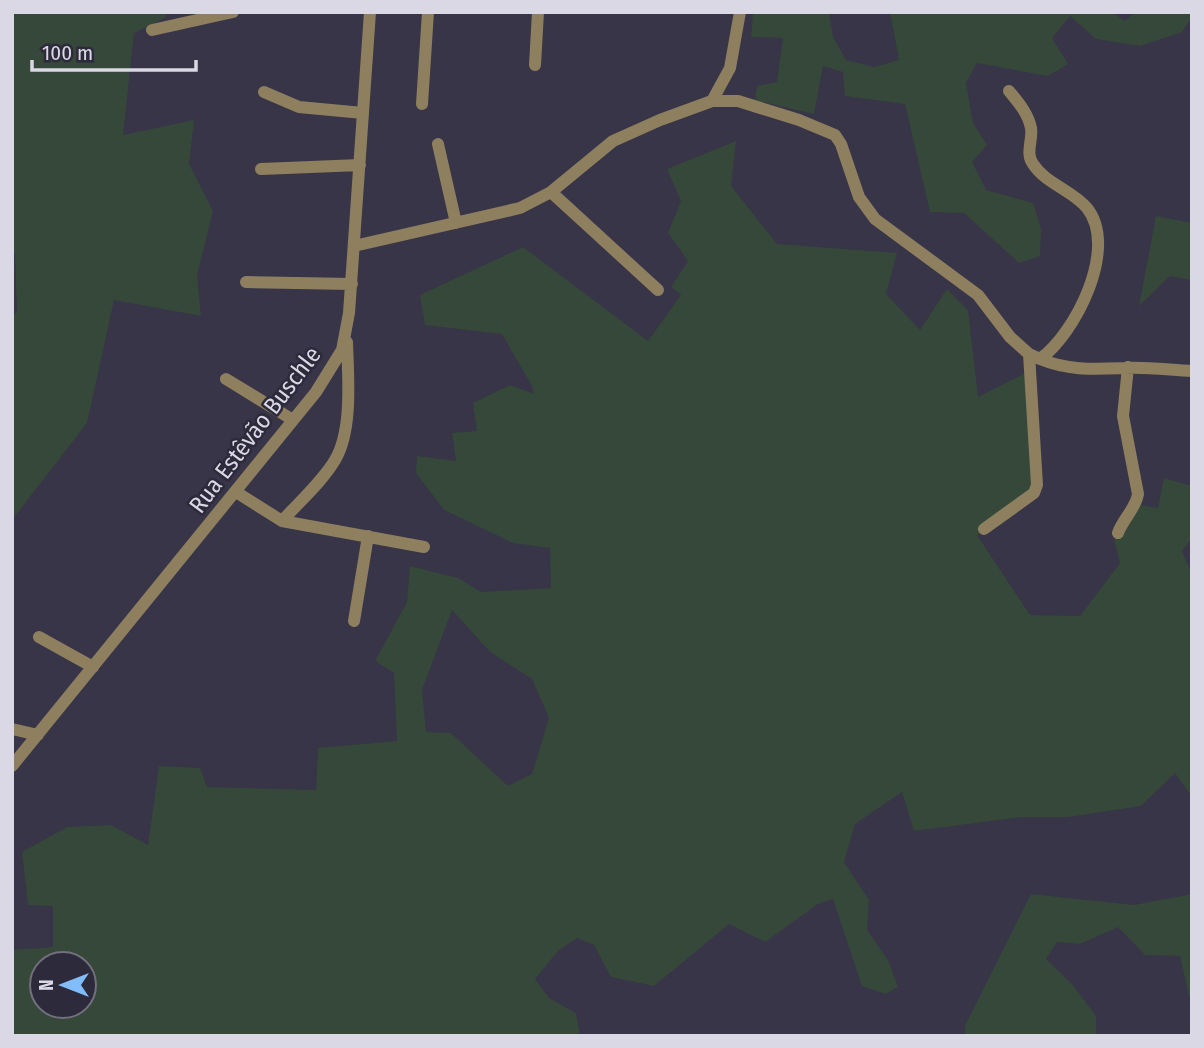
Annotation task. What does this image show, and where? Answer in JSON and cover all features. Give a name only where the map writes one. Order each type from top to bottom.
[{"type":"street","points":[[152,30],[233,12]]},
{"type":"street","name":"Rua Estêvão Buschle","points":[[12,766],[236,492],[334,367],[346,332],[352,284],[370,12]]},
{"type":"street","points":[[422,104],[428,12]]},
{"type":"street","points":[[535,65],[538,12]]},
{"type":"street","points":[[712,101],[730,68],[740,12]]},
{"type":"street","points":[[1009,91],[1029,122],[1029,153],[1032,164],[1040,173],[1083,204],[1094,219],[1099,239],[1098,262],[1067,331],[1057,346],[1034,356]]},
{"type":"street","points":[[264,92],[299,107],[363,113]]},
{"type":"street","points":[[354,246],[510,211],[529,204],[551,192],[605,146],[660,120],[712,101],[730,100],[750,104],[835,135],[841,144],[859,197],[875,219],[978,295],[1010,337],[1034,356],[1060,366],[1095,370],[1128,367],[1192,371]]},
{"type":"street","points":[[438,144],[456,223]]},
{"type":"street","points":[[261,169],[360,165]]},
{"type":"street","points":[[551,192],[659,289]]},
{"type":"street","points":[[246,282],[352,284]]},
{"type":"street","points":[[282,521],[328,470],[340,450],[348,401],[346,332]]},
{"type":"street","points":[[984,528],[1034,493],[1037,485],[1034,356]]},
{"type":"street","points":[[1118,533],[1125,516],[1138,499],[1123,415],[1128,367]]},
{"type":"street","points":[[226,379],[293,420]]},
{"type":"street","points":[[236,492],[282,521],[424,547]]},
{"type":"street","points":[[354,621],[368,536]]},
{"type":"street","points":[[39,637],[93,667]]},
{"type":"street","points":[[12,729],[37,735]]},
{"type":"green space","points":[[12,12],[166,12],[166,17],[134,33],[123,135],[194,120],[189,164],[213,211],[197,276],[201,316],[114,300],[87,423],[12,520],[12,317],[17,311],[15,254],[12,252]]},
{"type":"green space","points":[[753,12],[829,12],[833,37],[846,60],[874,67],[899,60],[890,12],[1112,12],[1125,21],[1135,12],[1192,12],[1192,17],[1182,32],[1140,46],[1096,39],[1070,16],[1052,38],[1068,64],[1048,76],[977,63],[966,83],[973,123],[987,145],[972,162],[986,190],[1033,203],[1041,228],[1040,256],[1019,263],[964,213],[930,212],[905,104],[845,96],[843,72],[823,66],[814,114],[755,100],[757,86],[777,82],[783,38],[751,37]]},
{"type":"green space","points":[[736,141],[731,186],[777,244],[897,253],[886,294],[920,330],[947,289],[968,310],[978,397],[1030,371],[1034,493],[977,535],[1030,615],[1080,616],[1120,563],[1114,539],[1125,516],[1135,504],[1158,508],[1164,478],[1192,486],[1192,539],[1182,551],[1192,574],[1192,797],[1175,773],[1141,806],[1068,817],[1022,817],[914,831],[902,792],[855,824],[844,862],[869,900],[867,930],[888,960],[898,987],[886,994],[862,986],[833,899],[818,904],[765,942],[729,924],[654,986],[611,977],[594,945],[577,938],[558,951],[535,979],[549,998],[576,1013],[580,1036],[12,1036],[12,950],[53,947],[53,906],[28,905],[22,852],[67,827],[111,825],[148,845],[159,766],[200,768],[207,787],[316,790],[318,748],[397,741],[394,673],[375,661],[407,602],[410,566],[458,578],[481,592],[551,588],[550,548],[513,543],[444,510],[416,473],[417,456],[456,461],[452,433],[477,431],[473,403],[510,385],[534,394],[502,334],[425,325],[420,295],[523,247],[648,341],[681,295],[671,287],[688,261],[668,233],[681,201],[667,169]],"holes":[[[452,610],[490,652],[532,679],[549,718],[532,774],[508,786],[451,733],[426,732],[422,690]]]},
{"type":"green space","points":[[1156,216],[1192,223],[1192,280],[1170,276],[1139,306]]},
{"type":"green space","points":[[1031,894],[1134,905],[1192,894],[1192,1009],[1180,956],[1145,955],[1118,927],[1080,944],[1057,942],[1046,959],[1072,984],[1096,1016],[1096,1036],[965,1036],[965,1026]]}]
